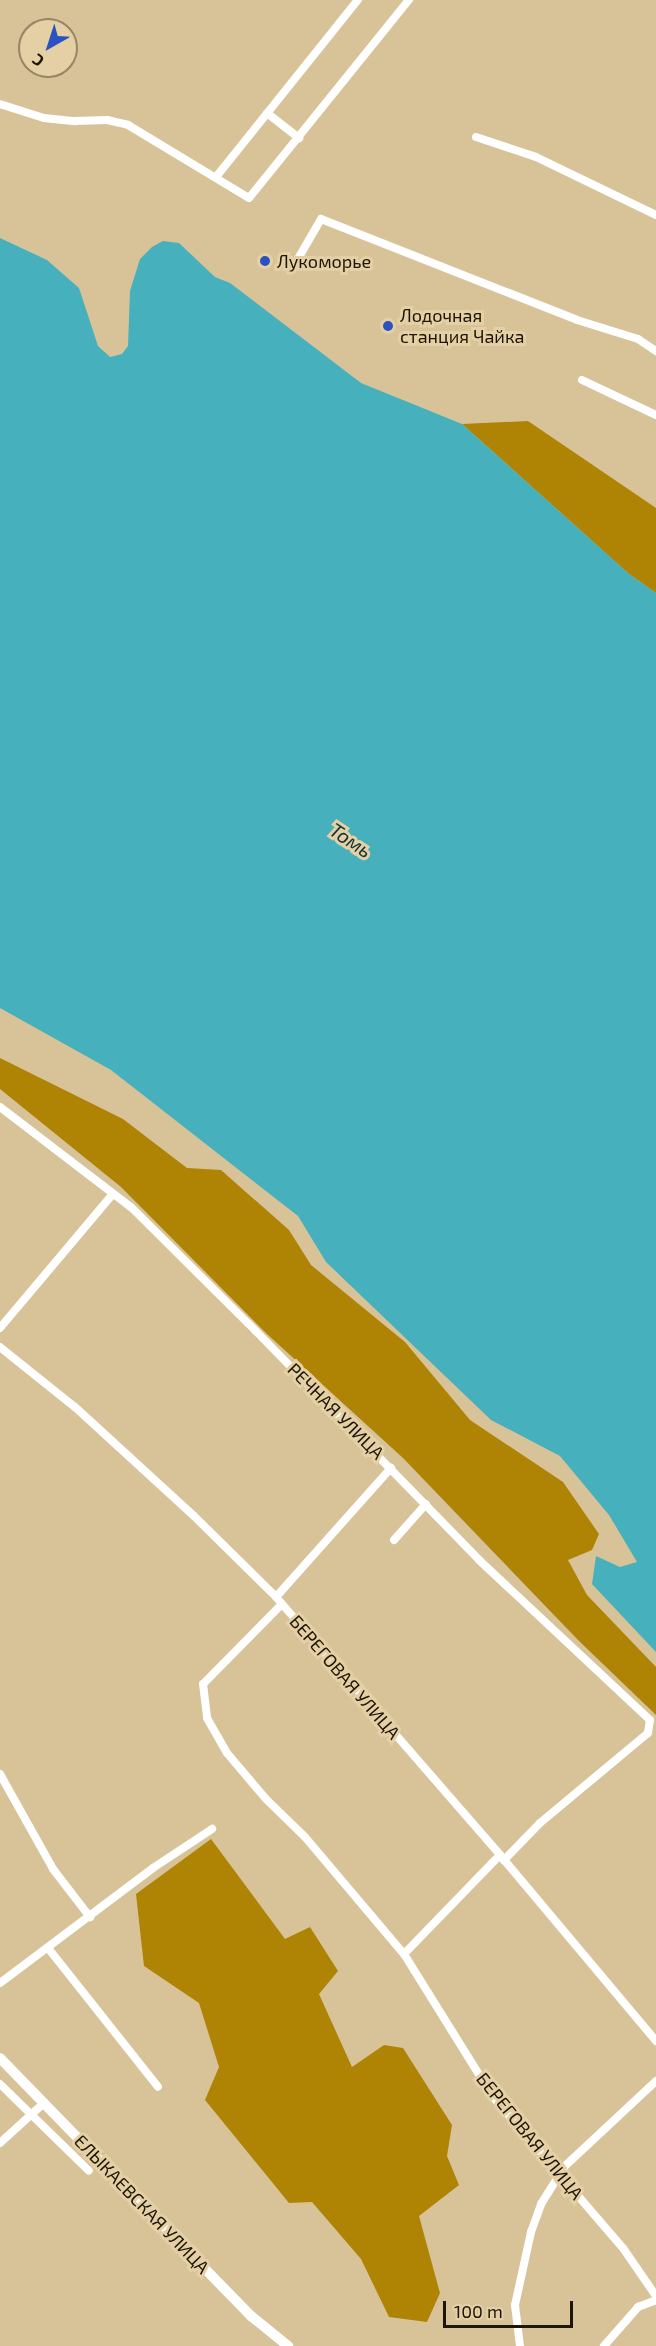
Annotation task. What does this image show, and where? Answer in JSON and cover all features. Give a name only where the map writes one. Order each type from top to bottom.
[{"type":"street","points":[[216,177],[357,0]]},
{"type":"street","points":[[0,104],[44,118],[75,121],[108,120],[128,125],[249,198],[409,0]]},
{"type":"street","points":[[267,113],[299,138]]},
{"type":"street","points":[[476,136],[536,157],[656,214]]},
{"type":"street","points":[[284,259],[295,264],[321,219],[577,321],[638,339],[656,351]]},
{"type":"street","points":[[582,380],[656,415]]},
{"type":"street","name":"РЕЧНАЯ УЛИЦА","points":[[0,1107],[113,1194],[148,1224],[392,1468],[488,1569],[650,1720],[648,1733],[502,1857]]},
{"type":"street","points":[[0,1328],[113,1194]]},
{"type":"street","name":"БЕРЕГОВАЯ УЛИЦА","points":[[0,1347],[75,1407],[194,1516],[279,1601],[502,1857],[656,2040]]},
{"type":"street","points":[[279,1601],[392,1468]]},
{"type":"street","points":[[394,1540],[426,1503]]},
{"type":"street","name":"БЕРЕГОВАЯ УЛИЦА","points":[[279,1601],[203,1684],[207,1718],[227,1753],[266,1799],[305,1837],[404,1954],[493,2097],[623,2248],[656,2297]]},
{"type":"street","points":[[0,1774],[53,1869],[90,1917]]},
{"type":"street","points":[[0,1983],[153,1868],[212,1829]]},
{"type":"street","points":[[404,1954],[502,1857]]},
{"type":"street","points":[[48,1948],[158,2087]]},
{"type":"street","name":"ЕЛЫКАЕВСКАЯ УЛИЦА","points":[[0,2058],[251,2316],[288,2346]]},
{"type":"street","points":[[520,2346],[515,2305],[522,2268],[541,2204],[558,2174],[656,2081]]},
{"type":"street","points":[[0,2084],[89,2170]]},
{"type":"street","points":[[0,2143],[44,2103]]},
{"type":"street","points":[[604,2346],[638,2307],[656,2297]]},
{"type":"shaded area","points":[[528,421],[656,508],[656,593],[629,574],[462,424]]},
{"type":"shaded area","points":[[0,1058],[123,1119],[187,1168],[221,1170],[289,1230],[311,1265],[405,1342],[470,1420],[563,1482],[599,1534],[592,1550],[568,1560],[587,1595],[656,1667],[656,1715],[579,1641],[403,1458],[267,1334],[121,1187],[0,1089]]},
{"type":"shaded area","points":[[211,1839],[285,1939],[310,1927],[338,1971],[319,1994],[352,2067],[384,2045],[403,2048],[452,2125],[447,2156],[459,2185],[419,2216],[440,2293],[427,2322],[389,2317],[361,2259],[312,2202],[289,2203],[205,2100],[219,2067],[199,2003],[144,1966],[136,1894]]},
{"type":"water","name":"Томь","points":[[0,238],[47,260],[79,288],[98,346],[110,357],[122,354],[128,346],[130,291],[140,259],[152,247],[163,241],[179,243],[215,277],[230,283],[361,383],[462,424],[629,574],[656,593],[656,1652],[592,1584],[596,1556],[620,1567],[637,1562],[609,1515],[560,1456],[491,1420],[326,1262],[298,1216],[111,1070],[0,1008]]},
{"type":"place","name":"Лукоморье","points":[[265,261]]},
{"type":"place","name":"Лодочная станция Чайка","points":[[388,326]]}]
